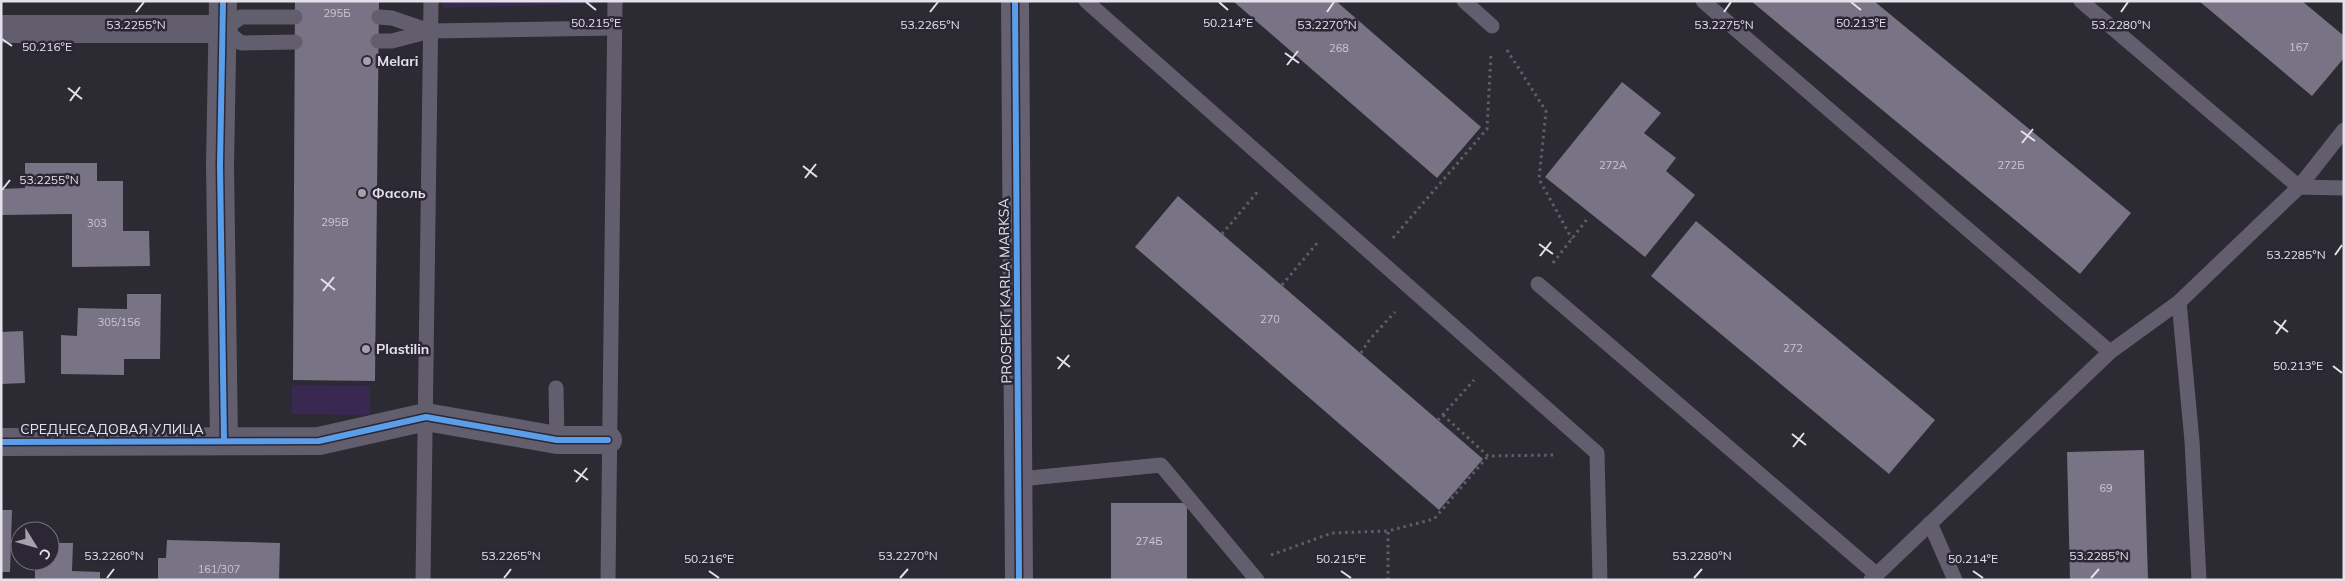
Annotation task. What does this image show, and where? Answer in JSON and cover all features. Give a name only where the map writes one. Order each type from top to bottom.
[{"type":"street","points":[[223,1],[224,29],[220,165],[224,441]]},
{"type":"street","name":"PROSPEKT KARLA MARKSA","points":[[1015,1],[1020,479],[1019,580]]},
{"type":"street","points":[[1,29],[224,29]]},
{"type":"street","name":"СРЕДНЕСАДОВАЯ УЛИЦА","points":[[1,442],[319,441],[426,417],[557,440],[608,440]]},
{"type":"lane","points":[[423,580],[431,1]]},
{"type":"lane","points":[[608,580],[608,440],[615,1]]},
{"type":"lane","points":[[1086,1],[1596,453],[1600,580]]},
{"type":"lane","points":[[1464,1],[1492,26]]},
{"type":"lane","points":[[1703,1],[2110,352]]},
{"type":"lane","points":[[2081,1],[2299,187],[2344,188]]},
{"type":"lane","points":[[295,18],[241,17],[224,29],[241,42],[295,42]]},
{"type":"lane","points":[[379,17],[392,18],[430,31]]},
{"type":"lane","points":[[378,41],[392,41],[430,31],[614,28]]},
{"type":"lane","points":[[1538,284],[1873,577],[2110,352],[2179,302],[2299,187],[2344,130]]},
{"type":"lane","points":[[2179,302],[2192,441],[2199,580]]},
{"type":"lane","points":[[556,388],[557,440]]},
{"type":"lane","points":[[1020,479],[1161,466],[1257,580]]},
{"type":"lane","points":[[1930,523],[1955,580]]},
{"type":"path","points":[[1492,26],[1546,111],[1540,179],[1572,239]]},
{"type":"path","points":[[1375,258],[1487,129],[1492,26]]},
{"type":"path","points":[[1222,234],[1276,170]]},
{"type":"path","points":[[1538,284],[1588,218]]},
{"type":"path","points":[[1282,285],[1292,271],[1336,222]]},
{"type":"path","points":[[1360,353],[1370,339],[1414,292]]},
{"type":"path","points":[[1438,420],[1492,361]]},
{"type":"path","points":[[1442,415],[1488,456],[1596,453]]},
{"type":"path","points":[[1244,564],[1332,533],[1388,531],[1434,519],[1488,456]]},
{"type":"path","points":[[1388,531],[1388,580]]},
{"type":"shaded area","points":[[443,1],[595,1],[592,4],[443,8]]},
{"type":"shaded area","points":[[292,385],[370,386],[370,415],[292,414]]},
{"type":"building","points":[[295,1],[379,1],[375,381],[293,380]]},
{"type":"building","points":[[1233,1],[1336,1],[1481,127],[1437,178]]},
{"type":"building","points":[[1751,1],[1874,1],[2131,213],[2080,274]]},
{"type":"building","points":[[2199,1],[2302,1],[2344,36],[2344,58],[2312,96]]},
{"type":"building","points":[[1622,82],[1661,113],[1644,133],[1676,158],[1666,171],[1695,195],[1645,257],[1545,177]]},
{"type":"building","points":[[25,163],[97,163],[97,181],[123,181],[123,231],[149,231],[150,266],[72,267],[72,214],[1,215],[1,189],[25,188]]},
{"type":"building","points":[[1178,196],[1483,459],[1439,510],[1135,247]]},
{"type":"building","points":[[1696,221],[1935,420],[1889,474],[1651,276]]},
{"type":"building","points":[[127,294],[161,294],[160,359],[124,359],[124,375],[61,374],[61,335],[77,336],[78,308],[127,309]]},
{"type":"building","points":[[23,331],[25,383],[1,384],[1,332]]},
{"type":"building","points":[[2144,450],[2148,580],[2070,580],[2067,452]]},
{"type":"building","points":[[1111,503],[1187,503],[1187,580],[1111,580]]},
{"type":"building","points":[[1,510],[12,510],[12,521],[10,521],[10,572],[1,572]]},
{"type":"building","points":[[167,540],[280,543],[279,580],[158,580],[158,558],[166,558]]},
{"type":"building","points":[[60,543],[73,543],[72,571],[100,572],[100,580],[35,580],[35,571],[60,571]]},
{"type":"cycle path","points":[[223,1],[220,165],[224,441]]},
{"type":"cycle path","points":[[1015,1],[1019,580]]},
{"type":"cycle path","points":[[1,442],[319,441],[426,417],[557,440],[608,440]]},
{"type":"place","name":"Melari","points":[[367,61]]},
{"type":"place","name":"Фасоль","points":[[362,193]]},
{"type":"place","name":"Plastilin","points":[[366,349]]}]
